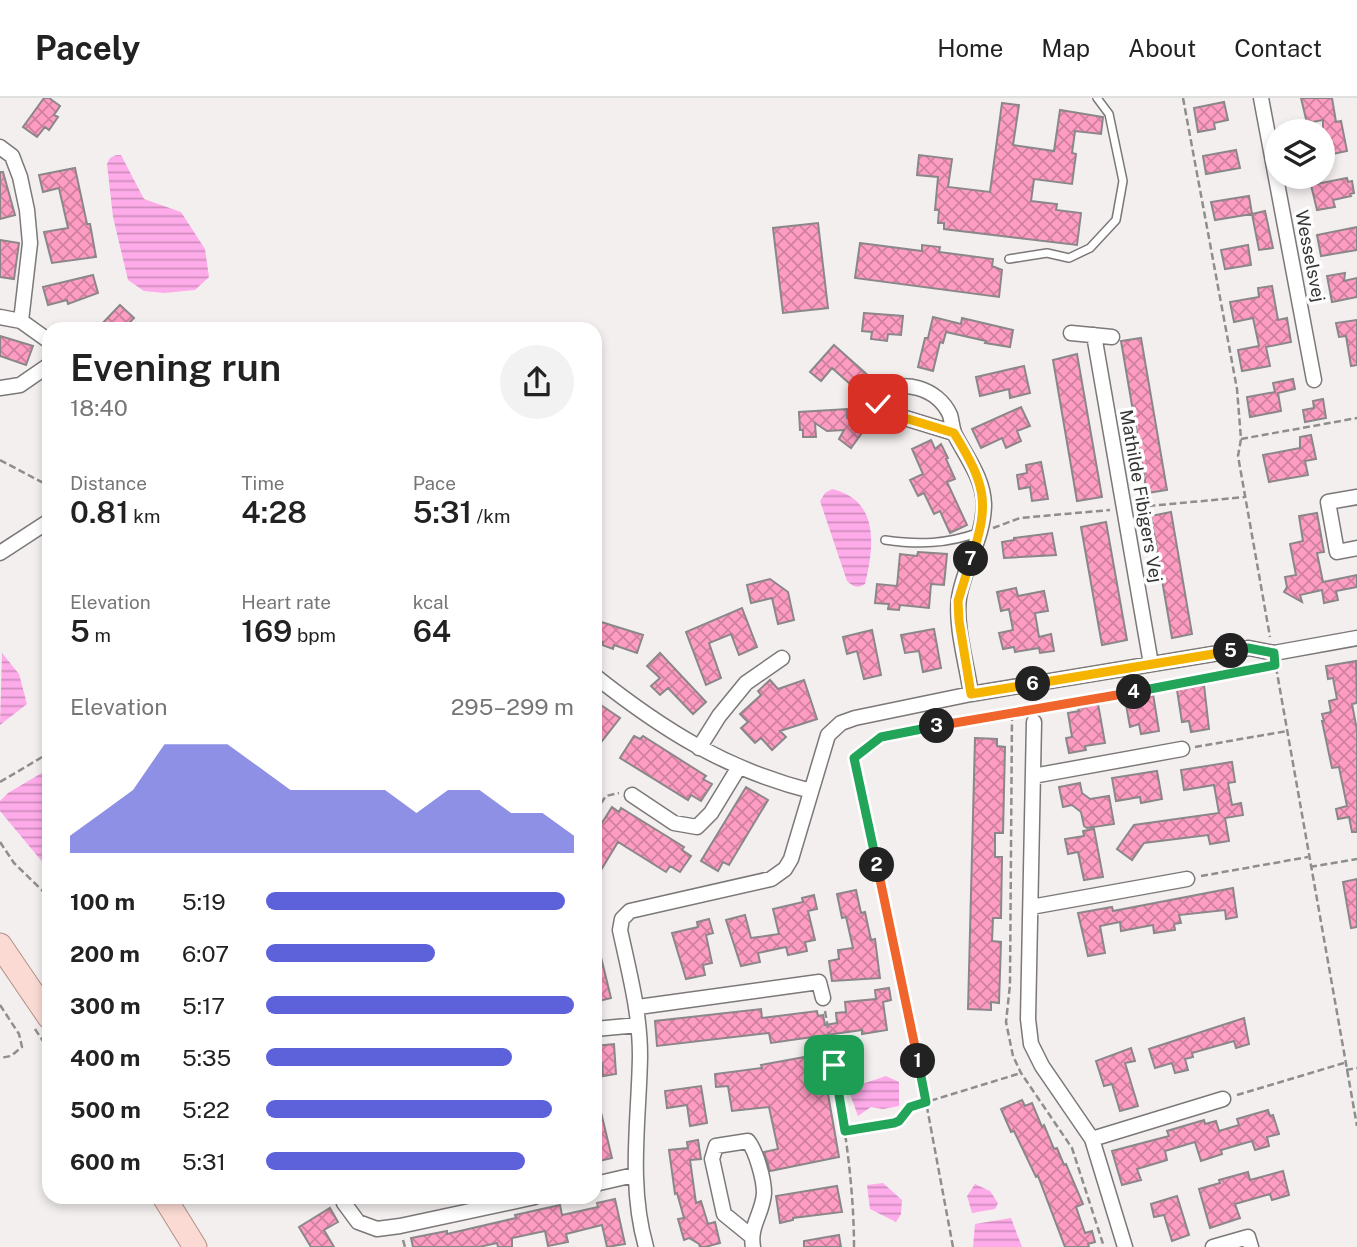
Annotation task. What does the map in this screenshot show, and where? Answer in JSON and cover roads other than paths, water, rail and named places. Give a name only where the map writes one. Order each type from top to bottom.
[{"type":"main road","points":[[0,945],[42,1007]]},
{"type":"main road","points":[[168,1204],[195,1247]]},
{"type":"street","name":"Wesselsvej","points":[[1261,98],[1314,380]]},
{"type":"street","points":[[0,147],[12,156],[27,210],[30,243],[21,321]]},
{"type":"street","points":[[0,317],[21,321],[42,336]]},
{"type":"street","points":[[1072,333],[1112,337]]},
{"type":"street","name":"Mathilde Fibigers Vej","points":[[1094,335],[1151,664]]},
{"type":"street","points":[[0,388],[20,385],[42,370]]},
{"type":"street","points":[[954,433],[882,411],[878,404],[878,395],[884,390],[899,386],[922,388],[939,398],[950,415],[954,433],[982,487],[984,506],[980,532],[958,601],[971,694]]},
{"type":"street","points":[[1357,497],[1328,502],[1337,552],[1357,548]]},
{"type":"street","points":[[0,553],[42,526]]},
{"type":"street","points":[[646,1247],[640,1226],[634,1175],[640,1054],[638,1007],[620,930],[622,919],[630,911],[771,878],[785,869],[792,859],[828,735],[841,723],[971,694],[1248,648],[1274,653],[1357,638]]},
{"type":"street","points":[[699,748],[739,691],[782,658]]},
{"type":"street","points":[[602,682],[681,739],[739,767],[782,784],[811,791]]},
{"type":"street","points":[[1034,722],[1028,1019],[1031,1044],[1042,1066],[1092,1139],[1125,1247]]},
{"type":"street","points":[[1033,776],[1181,749]]},
{"type":"street","points":[[632,795],[674,823],[697,827],[711,813],[739,767]]},
{"type":"street","points":[[1031,906],[1187,879]]},
{"type":"street","points":[[638,1007],[818,982],[822,998]]},
{"type":"street","points":[[602,1028],[638,1025]]},
{"type":"street","points":[[1092,1139],[1223,1099]]},
{"type":"street","points":[[748,1141],[755,1149],[764,1194],[752,1241],[724,1214],[712,1158],[716,1146],[748,1141]]},
{"type":"street","points":[[602,1182],[634,1175]]},
{"type":"street","points":[[345,1204],[359,1222],[377,1229],[502,1204]]},
{"type":"street","points":[[1213,1247],[1248,1237],[1251,1247]]},
{"type":"lane","points":[[1009,259],[1047,253],[1069,258],[1090,248],[1116,220],[1123,181],[1109,114],[1097,98]]},
{"type":"lane","points":[[885,540],[937,544],[980,532]]}]
